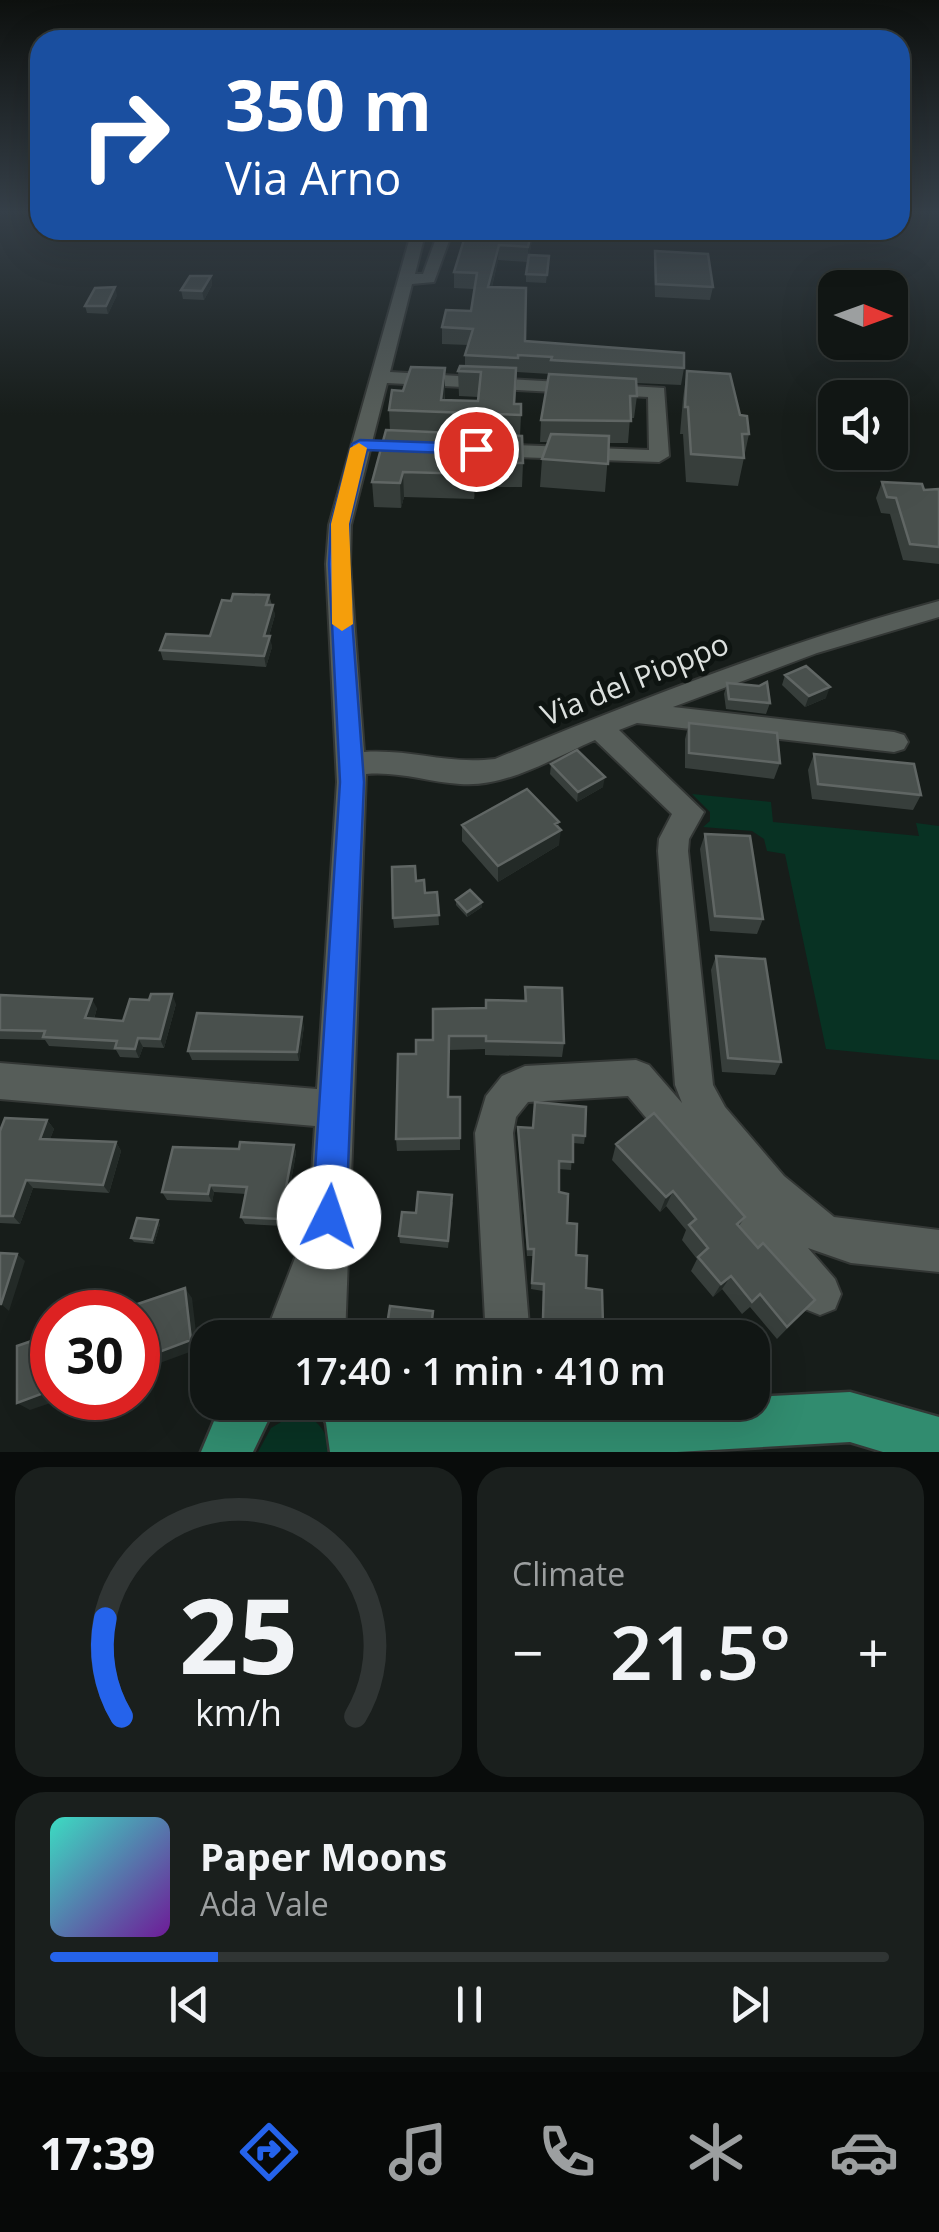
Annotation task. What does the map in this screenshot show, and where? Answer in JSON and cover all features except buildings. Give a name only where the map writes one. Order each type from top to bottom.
[{"type":"main road","points":[[349,1424],[600,1431],[850,1418],[939,1443]]},
{"type":"street","points":[[324,1320],[352,764],[338,553],[340,524],[373,445],[379,377],[408,280]]},
{"type":"street","points":[[379,377],[657,392],[659,456],[464,449]]},
{"type":"street","name":"Via del Pioppo","points":[[352,764],[390,762],[430,771],[488,772],[808,647],[939,609]]},
{"type":"street","points":[[634,713],[894,742]]},
{"type":"street","points":[[599,728],[689,812],[674,839],[673,851],[694,1085],[704,1113],[808,1226],[838,1239],[939,1251]]},
{"type":"street","points":[[507,1320],[494,1121],[514,1090],[538,1082],[636,1078],[820,1294]]},
{"type":"street","points":[[0,1081],[337,1109]]},
{"type":"street","points":[[293,1320],[315,1262],[331,1185]]},
{"type":"green space","points":[[692,794],[771,802],[773,822],[919,836],[916,823],[939,826],[939,1060],[826,1049],[785,854],[767,851],[764,839],[752,831],[703,827],[710,821],[710,812]]},
{"type":"green space","points":[[285,1420],[311,1420],[326,1437],[329,1452],[258,1452],[271,1428]]},
{"type":"slow traffic","points":[[342,624],[340,524],[359,448]]},
{"type":"route","points":[[329,1217],[352,782],[338,564],[340,524],[360,444],[476,449]]}]
